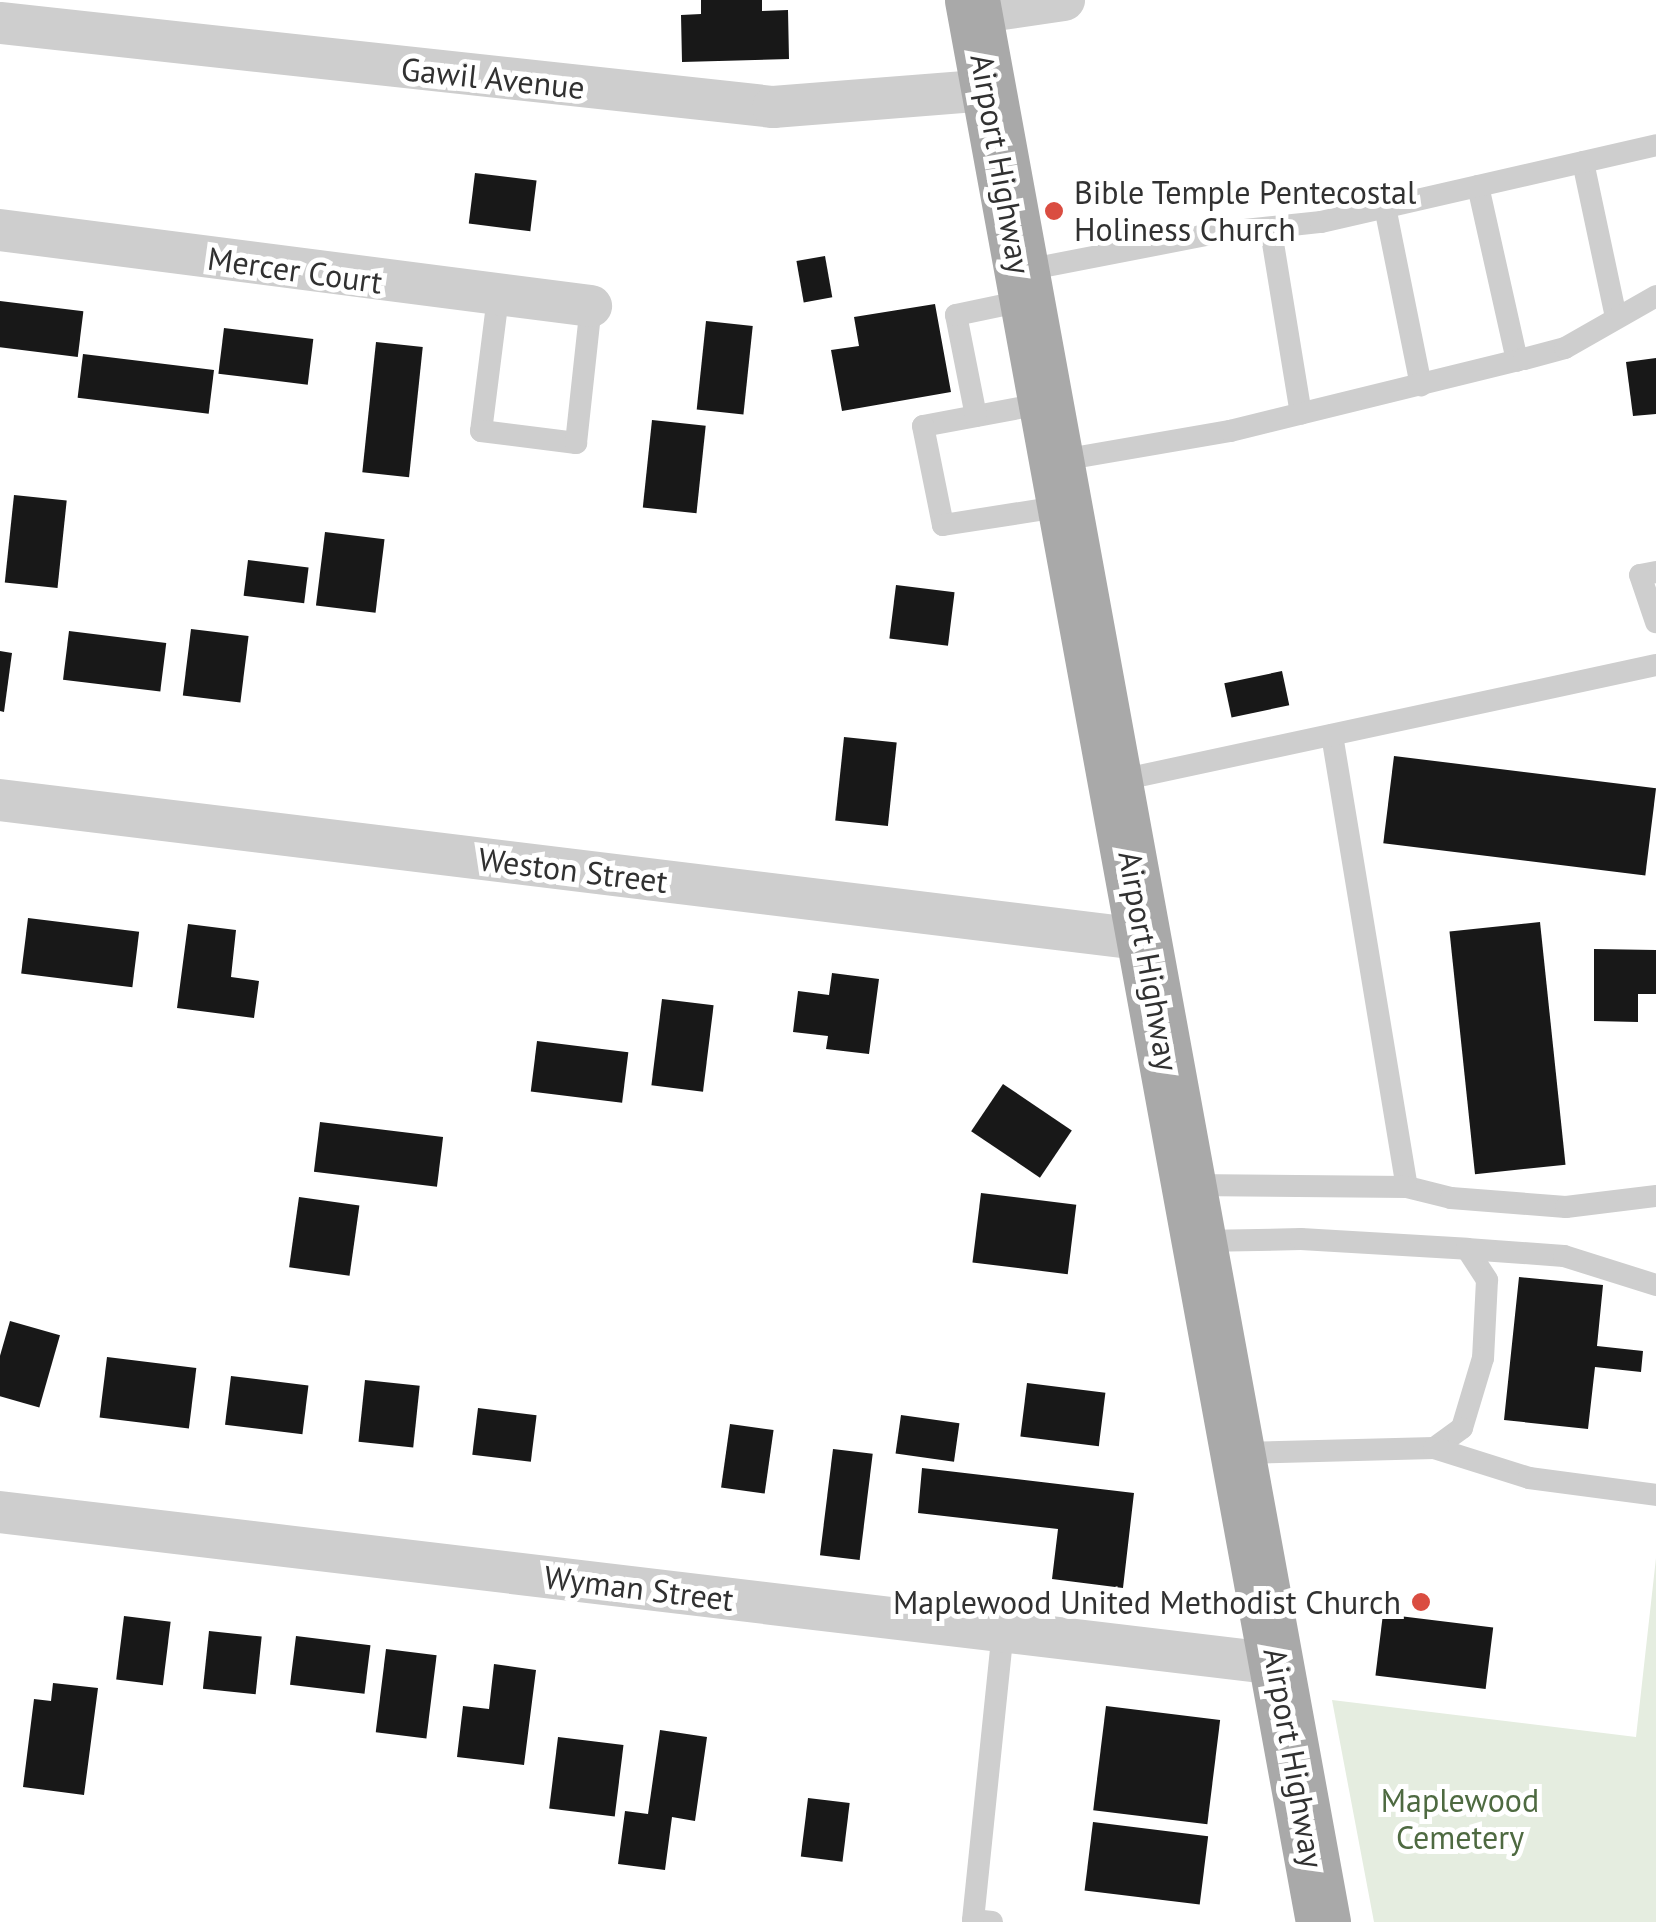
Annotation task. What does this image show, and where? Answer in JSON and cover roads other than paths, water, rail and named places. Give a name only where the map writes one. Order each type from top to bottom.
[{"type":"main road","name":"Airport Highway","points":[[973,6],[1322,1922]]},
{"type":"street","points":[[973,6],[1064,0]]},
{"type":"street","name":"Gawil Avenue","points":[[0,23],[772,107],[986,90]]},
{"type":"street","name":"Mercer Court","points":[[0,230],[498,298],[591,306]]},
{"type":"street","name":"Weston Street","points":[[0,800],[1146,940]]},
{"type":"street","name":"Wyman Street","points":[[0,1512],[1278,1664]]},
{"type":"lane","points":[[976,416],[956,315],[1024,286],[1216,233],[1271,231],[1656,144]]},
{"type":"lane","points":[[1582,162],[1616,317]]},
{"type":"lane","points":[[1478,186],[1517,362]]},
{"type":"lane","points":[[1385,207],[1421,385]]},
{"type":"lane","points":[[1271,231],[1301,414]]},
{"type":"lane","points":[[1046,403],[922,426],[943,525],[1060,484],[1301,414],[1565,348],[1656,296]]},
{"type":"lane","points":[[498,298],[481,431],[576,443],[591,306]]},
{"type":"lane","points":[[1656,572],[1640,575],[1656,622]]},
{"type":"lane","points":[[1116,781],[1656,665]]},
{"type":"lane","points":[[1332,734],[1407,1187]]},
{"type":"lane","points":[[1190,1184],[1407,1187],[1451,1198],[1566,1208],[1656,1196]]},
{"type":"lane","points":[[1201,1241],[1300,1239],[1564,1256],[1656,1285]]},
{"type":"lane","points":[[1434,1448],[1462,1428],[1483,1358],[1486,1280],[1467,1249]]},
{"type":"lane","points":[[1239,1453],[1434,1448],[1530,1478],[1656,1495]]},
{"type":"lane","points":[[992,1922],[973,1920],[1003,1631]]},
{"type":"place","name":"Bible Temple Pentecostal Holiness Church","points":[[1054,211]]},
{"type":"place","name":"Maplewood United Methodist Church","points":[[1421,1602]]},
{"type":"park label","name":"Maplewood Cemetery","points":[[1460,1820]]}]
